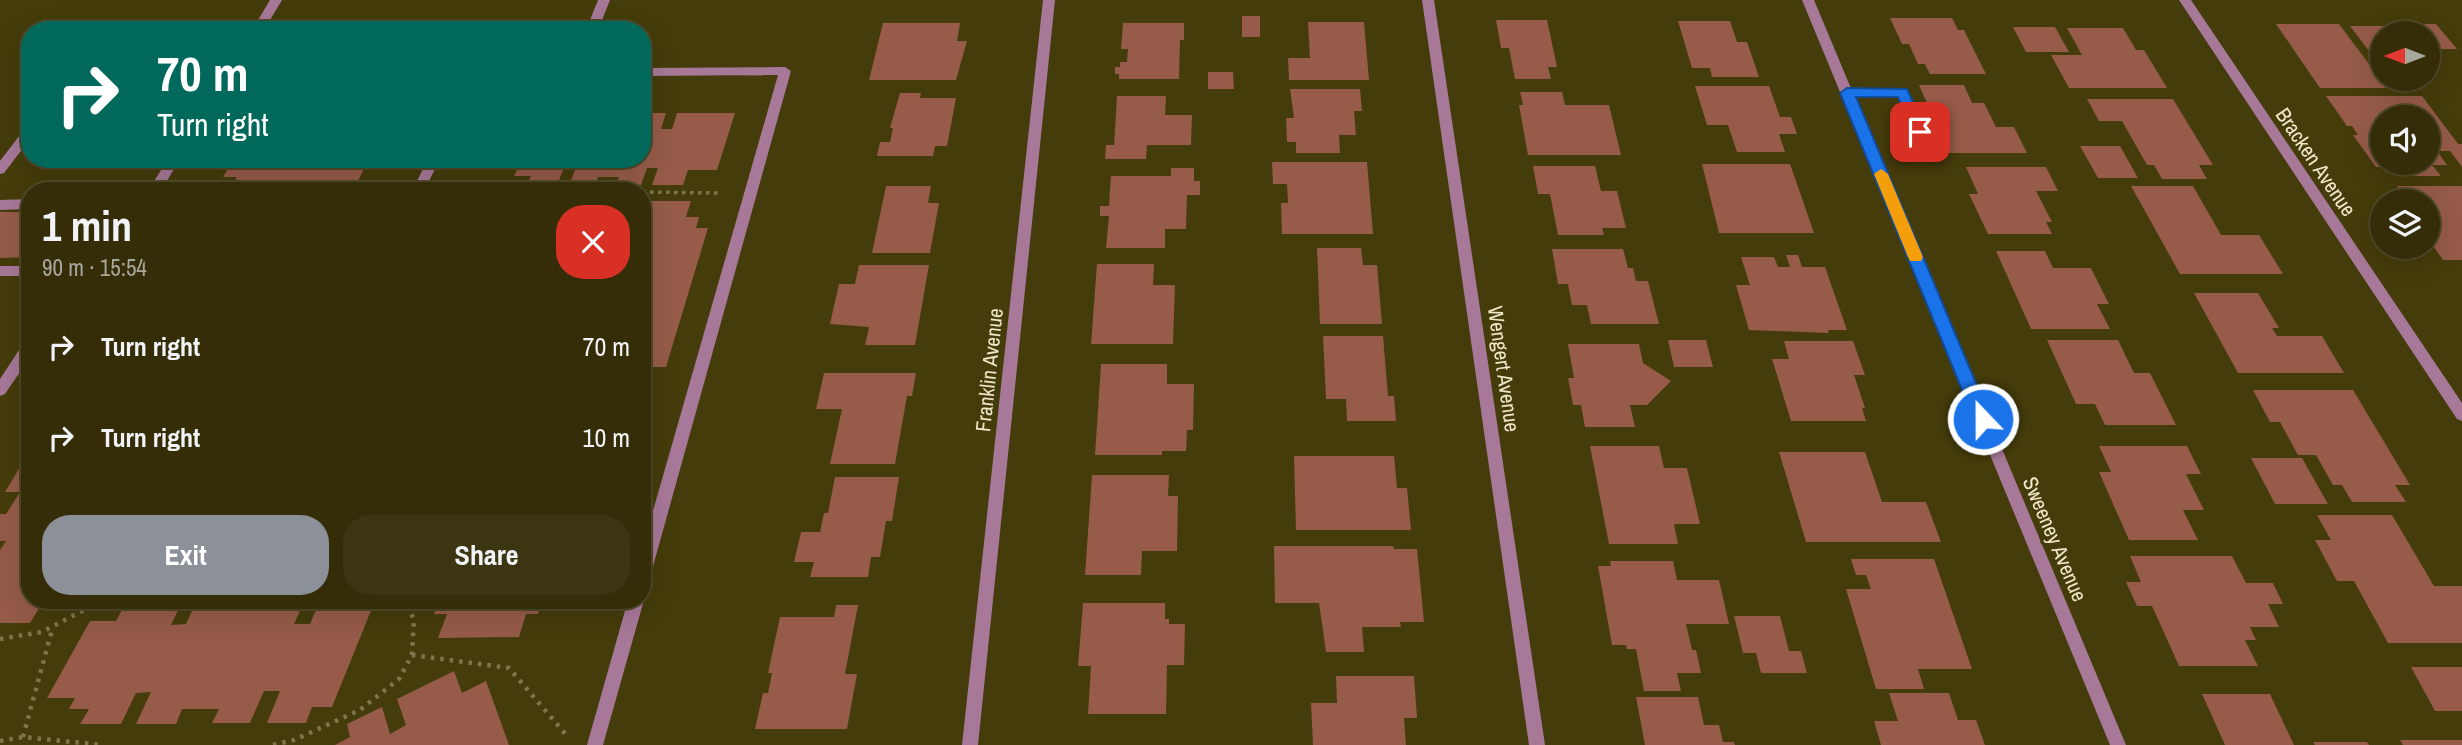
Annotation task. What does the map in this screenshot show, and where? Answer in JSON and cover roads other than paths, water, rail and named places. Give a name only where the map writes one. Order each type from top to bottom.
[{"type":"street","points":[[263,21],[276,0]]},
{"type":"street","points":[[596,21],[604,0]]},
{"type":"street","name":"Franklin Avenue","points":[[970,745],[1049,0]]},
{"type":"street","name":"Wengert Avenue","points":[[1428,0],[1537,745]]},
{"type":"street","name":"Sweeney Avenue","points":[[1808,0],[2118,745]]},
{"type":"street","name":"Bracken Avenue","points":[[2185,0],[2462,415]]},
{"type":"street","points":[[651,72],[785,71],[651,545]]},
{"type":"street","points":[[1847,93],[1903,92],[1928,152]]},
{"type":"street","points":[[0,170],[21,142]]},
{"type":"street","points":[[13,152],[21,152]]},
{"type":"street","points":[[0,205],[21,204]]},
{"type":"street","points":[[0,271],[21,271]]},
{"type":"street","points":[[0,390],[21,358]]},
{"type":"street","points":[[595,745],[633,609]]}]
